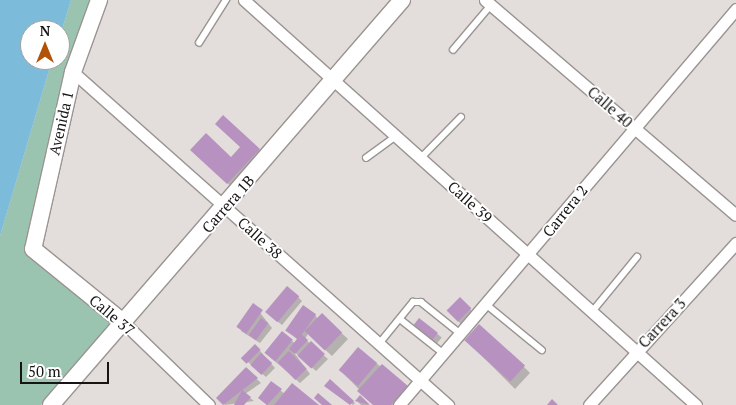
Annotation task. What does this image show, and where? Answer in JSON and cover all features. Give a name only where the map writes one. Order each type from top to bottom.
[{"type":"street","name":"Avenida 1","points":[[33,249],[73,72],[99,0]]},
{"type":"street","name":"Calle 39","points":[[244,0],[696,405]]},
{"type":"street","name":"Carrera 1B","points":[[51,405],[226,208],[402,0]]},
{"type":"street","name":"Carrera 2","points":[[399,405],[487,305],[633,127],[732,11],[731,0]]},
{"type":"street","name":"Calle 40","points":[[488,3],[736,215]]},
{"type":"street","name":"Calle 38","points":[[73,72],[448,405]]},
{"type":"street","name":"Carrera 3","points":[[589,405],[736,243]]},
{"type":"street","name":"Calle 37","points":[[33,249],[124,324],[210,405]]},
{"type":"lane","points":[[200,43],[226,0]]},
{"type":"lane","points":[[453,50],[488,3]]},
{"type":"lane","points":[[421,158],[461,117]]},
{"type":"lane","points":[[366,158],[396,136]]},
{"type":"lane","points":[[592,312],[637,258]]},
{"type":"lane","points":[[379,344],[413,302],[421,302],[462,334]]},
{"type":"lane","points":[[487,305],[542,350]]},
{"type":"lane","points":[[400,319],[444,354]]},
{"type":"green space","points":[[71,0],[96,0],[29,248],[121,324],[41,405],[0,405],[0,236],[49,70],[70,70],[70,20],[65,20]]},
{"type":"water","points":[[0,0],[71,0],[65,20],[20,20],[20,70],[49,70],[0,236]]},
{"type":"building","points":[[223,115],[260,149],[227,184],[190,150],[206,133],[231,157],[240,147],[215,124]]},
{"type":"building","points":[[287,286],[299,296],[277,322],[265,312]]},
{"type":"building","points":[[460,297],[471,308],[458,322],[447,310]]},
{"type":"building","points":[[253,303],[263,310],[246,334],[236,327]]},
{"type":"building","points":[[303,305],[316,314],[298,340],[285,330]]},
{"type":"building","points":[[322,313],[342,332],[325,350],[305,331]]},
{"type":"building","points":[[261,318],[268,323],[256,340],[249,335]]},
{"type":"building","points":[[419,318],[438,333],[431,341],[412,327]]},
{"type":"building","points":[[479,324],[525,365],[510,382],[464,340]]},
{"type":"building","points":[[282,331],[293,340],[275,362],[264,353]]},
{"type":"building","points":[[301,334],[308,340],[295,354],[289,349]]},
{"type":"building","points":[[311,341],[325,354],[311,369],[297,356]]},
{"type":"building","points":[[255,344],[261,350],[247,364],[241,358]]},
{"type":"building","points":[[358,347],[377,363],[358,386],[339,370]]},
{"type":"building","points":[[289,351],[307,369],[295,380],[278,362]]},
{"type":"building","points":[[261,353],[272,363],[261,375],[250,365]]},
{"type":"building","points":[[382,364],[408,386],[391,405],[373,405],[357,391]]},
{"type":"building","points":[[246,367],[258,378],[223,405],[216,398]]},
{"type":"building","points":[[330,379],[354,401],[350,405],[324,386]]},
{"type":"building","points":[[271,381],[282,389],[267,405],[258,398]]},
{"type":"building","points":[[292,383],[319,405],[274,405]]},
{"type":"building","points":[[242,390],[251,397],[244,405],[234,405]]},
{"type":"building","points":[[318,393],[332,405],[322,405],[314,398]]},
{"type":"building","points":[[360,395],[370,405],[355,401]]},
{"type":"building","points":[[552,399],[558,405],[547,405]]}]
